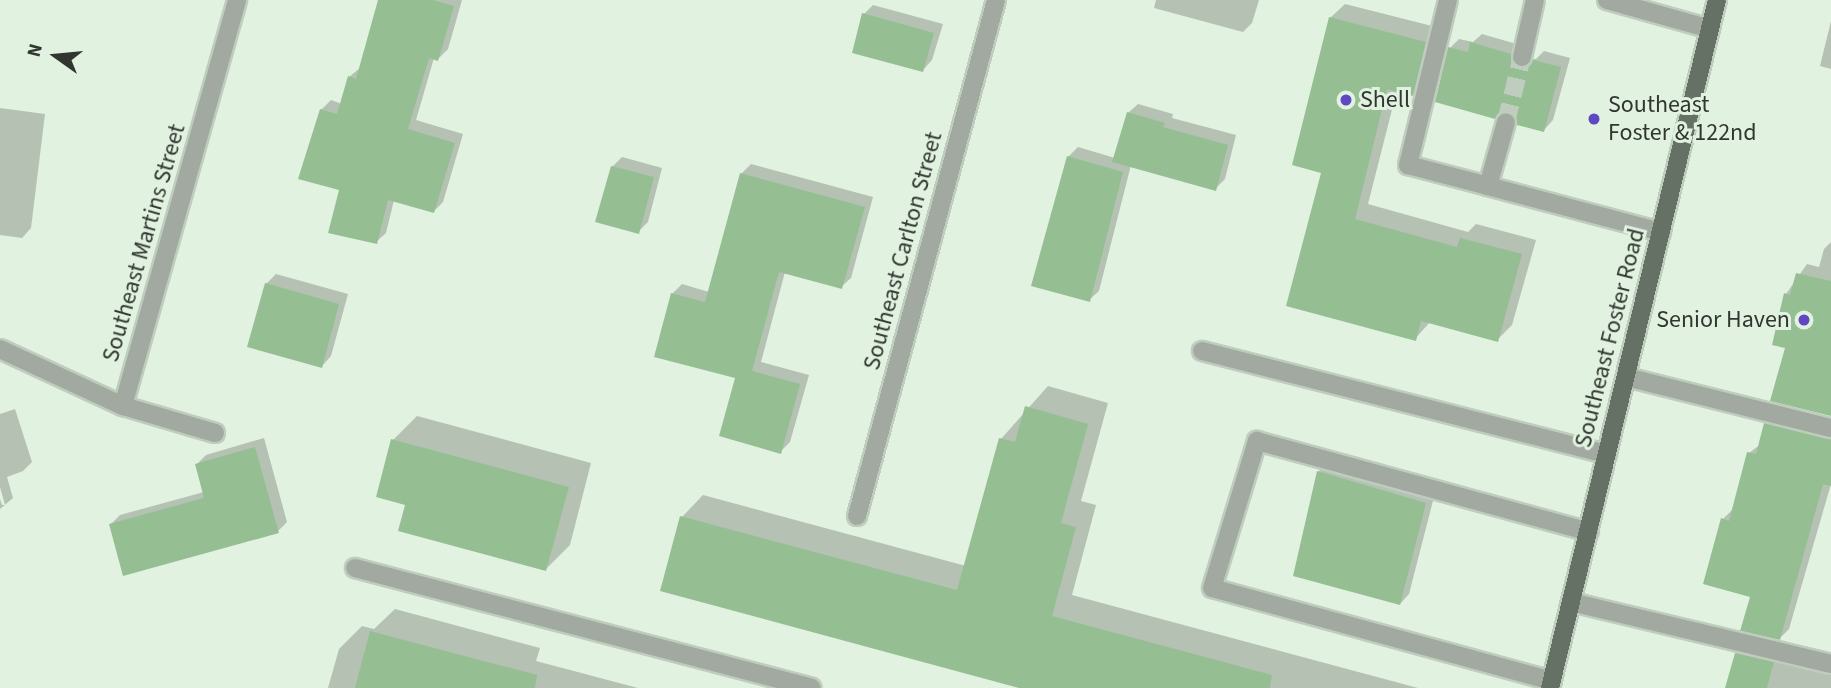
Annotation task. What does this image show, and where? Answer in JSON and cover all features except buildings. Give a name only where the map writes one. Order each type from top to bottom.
[{"type":"main road","name":"Southeast Foster Road","points":[[1551,684],[1717,0]]},
{"type":"street","name":"Southeast Martins Street","points":[[123,406],[237,0]]},
{"type":"street","name":"Southeast Carlton Street","points":[[857,516],[996,0]]},
{"type":"street","points":[[1448,0],[1408,165],[1661,232]]},
{"type":"street","points":[[1522,57],[1535,0]]},
{"type":"street","points":[[1607,0],[1710,29]]},
{"type":"street","points":[[1488,186],[1506,122]]},
{"type":"street","points":[[0,349],[123,406],[215,433]]},
{"type":"street","points":[[1202,351],[1607,454]]},
{"type":"street","points":[[1626,377],[1831,428]]},
{"type":"street","points":[[1551,684],[1212,588],[1257,442],[1589,532]]},
{"type":"street","points":[[355,568],[811,688]]},
{"type":"street","points":[[1572,602],[1831,664]]},
{"type":"tunnel","points":[[1506,122],[1522,57]]},
{"type":"place","name":"Shell","points":[[1346,100]]},
{"type":"place","name":"Southeast Foster & 122nd","points":[[1594,119]]},
{"type":"place","name":"Senior Haven","points":[[1804,320]]}]
